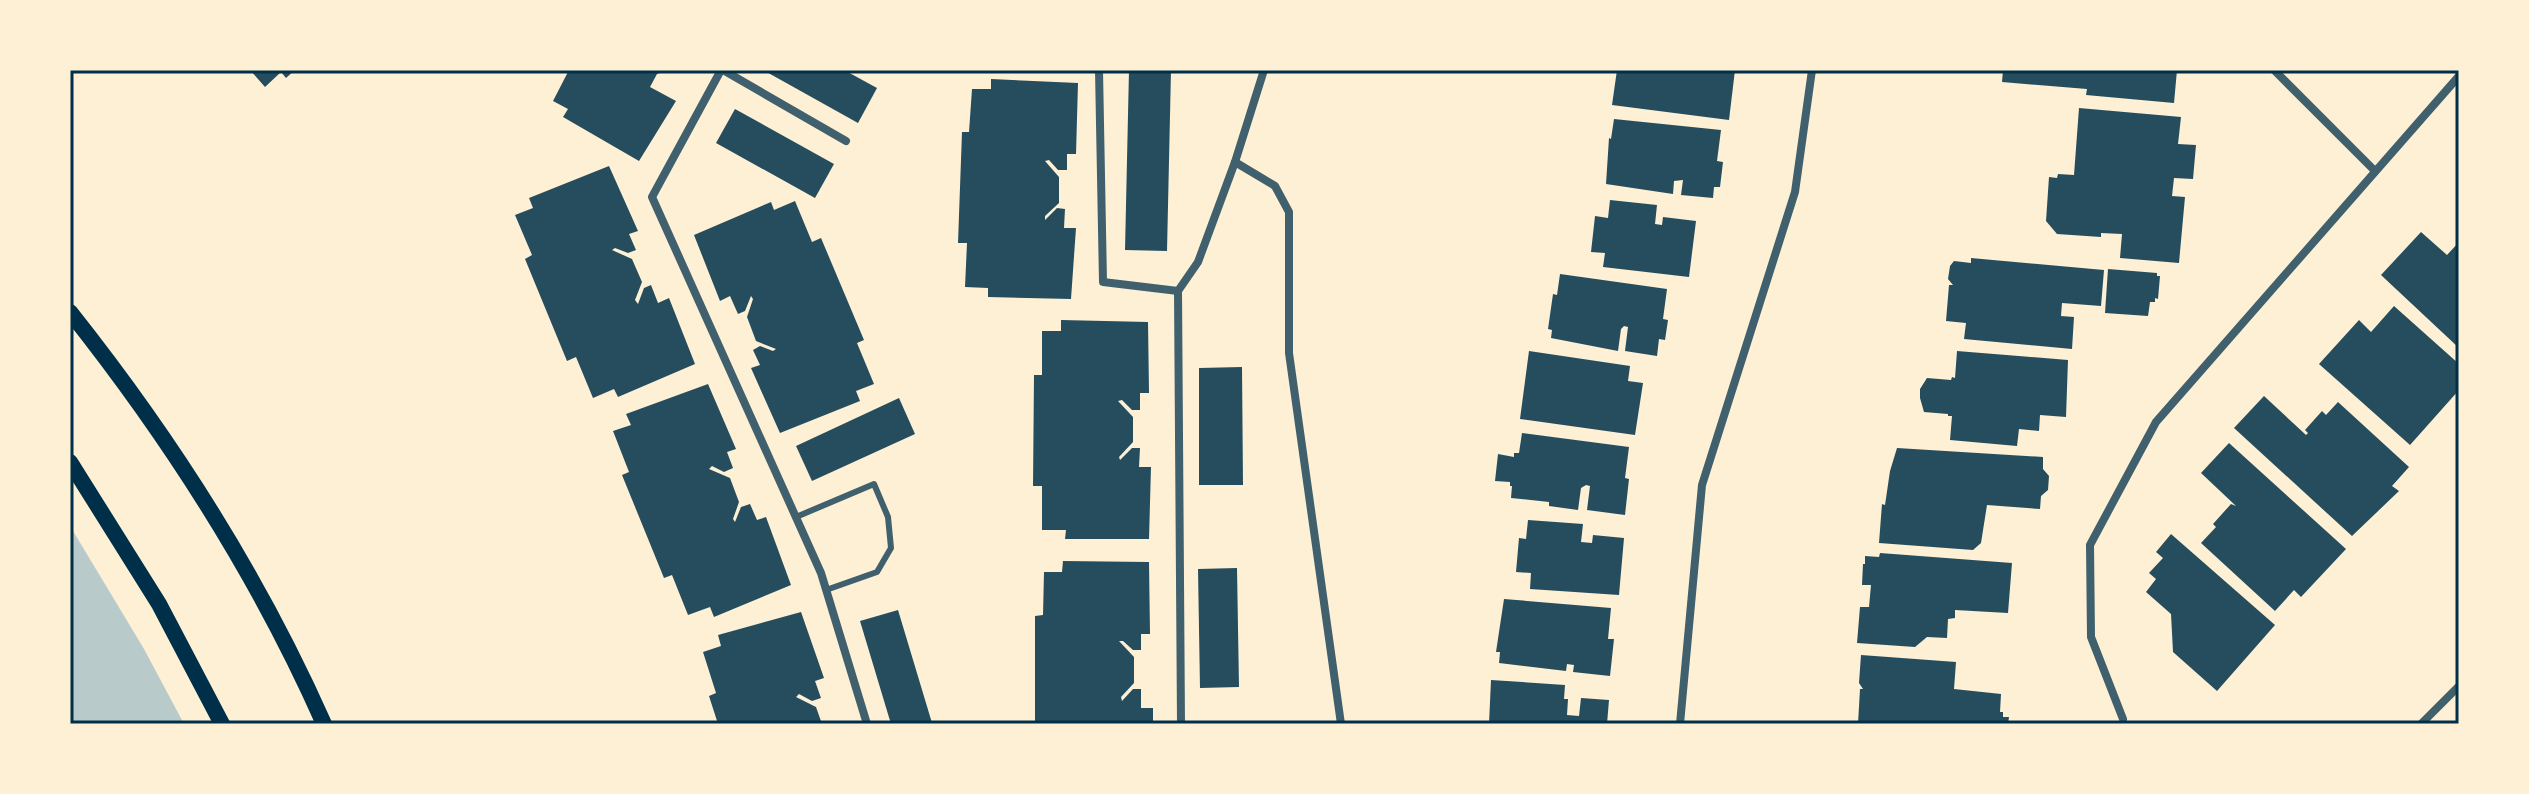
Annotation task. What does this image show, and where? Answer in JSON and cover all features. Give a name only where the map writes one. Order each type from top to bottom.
[{"type":"main road","points":[[70,312],[187,472],[257,592],[324,724]]},
{"type":"main road","points":[[70,462],[159,604],[222,724]]},
{"type":"street","points":[[846,141],[722,70],[652,197],[826,590],[867,724]]},
{"type":"street","points":[[1099,70],[1103,282],[1178,291]]},
{"type":"street","points":[[1181,724],[1178,291],[1198,262],[1235,162],[1264,70]]},
{"type":"street","points":[[1680,724],[1702,485],[1795,192],[1812,70]]},
{"type":"street","points":[[2274,70],[2375,171]]},
{"type":"street","points":[[2123,719],[2091,637],[2090,545],[2156,422],[2459,76]]},
{"type":"street","points":[[1235,162],[1275,186],[1289,212],[1289,353],[1341,724]]},
{"type":"street","points":[[2421,724],[2459,686]]},
{"type":"lane","points":[[796,517],[874,484],[888,517],[891,548],[877,572],[826,590]]},
{"type":"shaded area","points":[[70,526],[144,649],[184,724],[70,724]]},
{"type":"building","points":[[250,70],[295,70],[286,78],[281,72],[265,87]]},
{"type":"building","points":[[569,70],[668,70],[657,74],[650,87],[676,101],[639,161],[563,117],[568,109],[553,101]]},
{"type":"building","points":[[763,70],[844,70],[877,88],[858,123]]},
{"type":"building","points":[[1129,70],[1171,70],[1167,251],[1125,250]]},
{"type":"building","points":[[1617,70],[1735,70],[1729,120],[1612,105]]},
{"type":"building","points":[[2003,70],[2177,70],[2174,103],[2086,95],[2087,89],[2002,82]]},
{"type":"building","points":[[991,79],[1078,83],[1076,154],[1067,154],[1067,170],[1058,170],[1049,160],[1045,161],[1059,177],[1059,203],[1045,216],[1045,220],[1057,208],[1065,209],[1064,228],[1076,228],[1071,299],[988,297],[988,288],[965,287],[967,243],[958,243],[962,132],[969,132],[972,89],[991,89]]},
{"type":"building","points":[[2079,108],[2181,117],[2178,144],[2196,145],[2193,179],[2174,178],[2172,196],[2185,197],[2179,263],[2120,258],[2122,234],[2101,233],[2101,237],[2057,234],[2046,221],[2049,177],[2074,175]]},
{"type":"building","points":[[735,109],[834,164],[815,198],[716,143]]},
{"type":"building","points":[[1614,119],[1721,130],[1717,161],[1723,162],[1720,187],[1714,187],[1713,198],[1681,195],[1683,180],[1674,181],[1673,194],[1606,184],[1609,138]]},
{"type":"building","points":[[609,166],[638,231],[629,234],[636,250],[628,253],[615,248],[612,250],[632,259],[642,282],[635,300],[638,304],[644,288],[651,285],[658,303],[669,298],[695,364],[618,397],[614,389],[593,398],[576,357],[567,361],[525,259],[532,255],[515,215],[533,208],[529,198]]},
{"type":"building","points":[[1610,200],[1657,205],[1655,224],[1662,225],[1663,217],[1696,221],[1689,277],[1603,267],[1605,253],[1591,252],[1595,216],[1608,218]]},
{"type":"building","points":[[795,201],[812,242],[821,238],[864,340],[857,343],[874,384],[856,391],[860,401],[780,433],[751,368],[760,365],[753,350],[760,346],[773,351],[776,349],[756,341],[747,317],[753,299],[751,296],[745,311],[738,314],[730,296],[720,301],[694,235],[771,202],[774,210]]},
{"type":"building","points":[[2421,232],[2447,255],[2459,242],[2459,348],[2381,275]]},
{"type":"building","points":[[1971,258],[2104,270],[2101,306],[2062,303],[2061,316],[2074,317],[2072,349],[1964,339],[1966,323],[1946,321],[1949,285],[1953,285],[1948,279],[1954,261],[1971,263]]},
{"type":"building","points":[[2108,269],[2157,273],[2160,276],[2158,299],[2150,302],[2148,316],[2105,313]]},
{"type":"building","points":[[1560,274],[1667,289],[1663,319],[1668,320],[1665,340],[1659,339],[1657,356],[1625,351],[1628,327],[1624,326],[1618,351],[1551,338],[1552,330],[1548,329],[1553,294],[1557,295]]},
{"type":"building","points":[[2394,306],[2459,364],[2459,390],[2410,445],[2319,364],[2359,320],[2371,332]]},
{"type":"building","points":[[1061,320],[1148,322],[1149,393],[1140,393],[1140,410],[1132,410],[1122,400],[1118,401],[1133,417],[1133,442],[1119,457],[1120,460],[1132,448],[1140,448],[1139,467],[1151,467],[1149,539],[1065,539],[1066,530],[1042,530],[1042,486],[1033,486],[1034,375],[1042,375],[1042,331],[1061,331]]},
{"type":"building","points":[[1529,351],[1630,366],[1628,381],[1643,383],[1635,435],[1520,419]]},
{"type":"building","points":[[1957,351],[2068,360],[2066,417],[2040,415],[2039,431],[2019,429],[2017,446],[1950,440],[1952,416],[1924,412],[1920,389],[1927,378],[1955,378]]},
{"type":"building","points":[[1242,367],[1243,485],[1199,485],[1199,368]]},
{"type":"building","points":[[708,384],[736,449],[727,452],[733,468],[724,472],[712,466],[709,469],[730,478],[739,502],[733,519],[735,522],[741,507],[750,504],[757,520],[766,517],[791,585],[714,617],[710,607],[688,615],[672,575],[664,578],[622,475],[629,472],[613,431],[631,425],[626,414]]},
{"type":"building","points":[[2264,396],[2306,435],[2305,430],[2322,411],[2326,415],[2338,402],[2409,467],[2392,486],[2399,491],[2352,536],[2234,428]]},
{"type":"building","points":[[899,398],[915,434],[812,481],[796,446]]},
{"type":"building","points":[[1522,433],[1629,447],[1625,515],[1587,510],[1590,486],[1586,485],[1581,488],[1578,510],[1549,506],[1549,502],[1511,498],[1510,482],[1495,481],[1498,454],[1514,457],[1514,453],[1519,453]]},
{"type":"building","points":[[2229,443],[2346,549],[2301,597],[2294,590],[2275,611],[2201,543],[2231,504],[2236,506],[2201,473]]},
{"type":"building","points":[[1897,448],[2043,457],[2043,469],[2049,476],[2048,490],[2041,496],[2040,509],[1987,505],[1981,543],[1973,550],[1879,543],[1882,504],[1885,505]]},
{"type":"building","points":[[1528,520],[1583,524],[1581,542],[1592,543],[1593,535],[1624,538],[1619,595],[1530,589],[1531,573],[1516,572],[1519,538],[1526,539]]},
{"type":"building","points":[[2171,534],[2275,625],[2217,691],[2173,652],[2171,614],[2146,592],[2156,579],[2149,573],[2163,558],[2156,552]]},
{"type":"building","points":[[1880,553],[2012,563],[2008,613],[1955,610],[1955,618],[1948,619],[1947,638],[1927,637],[1915,647],[1857,643],[1860,607],[1869,607],[1871,585],[1862,585],[1865,556],[1879,557]]},
{"type":"building","points":[[1063,561],[1149,562],[1150,634],[1141,634],[1141,650],[1133,650],[1119,641],[1134,657],[1134,683],[1121,697],[1122,701],[1133,689],[1141,689],[1141,708],[1153,708],[1153,724],[1035,724],[1035,616],[1043,615],[1044,572],[1062,572]]},
{"type":"building","points":[[1237,568],[1239,687],[1200,688],[1198,569]]},
{"type":"building","points":[[1504,599],[1611,608],[1608,639],[1614,639],[1610,676],[1573,672],[1574,665],[1567,664],[1566,671],[1499,663],[1500,652],[1496,652]]},
{"type":"building","points":[[898,610],[932,723],[891,724],[860,621]]},
{"type":"building","points":[[801,612],[824,678],[815,681],[821,698],[812,701],[799,694],[796,697],[816,707],[822,724],[718,724],[709,696],[716,693],[703,652],[721,646],[718,635]]},
{"type":"building","points":[[1861,655],[1956,662],[1954,689],[2001,694],[2000,712],[2003,712],[2003,717],[2009,717],[2008,724],[1858,724],[1860,689],[1863,689],[1859,683]]},
{"type":"building","points":[[1491,680],[1565,685],[1567,715],[1579,716],[1581,698],[1609,700],[1607,724],[1489,724]]}]
